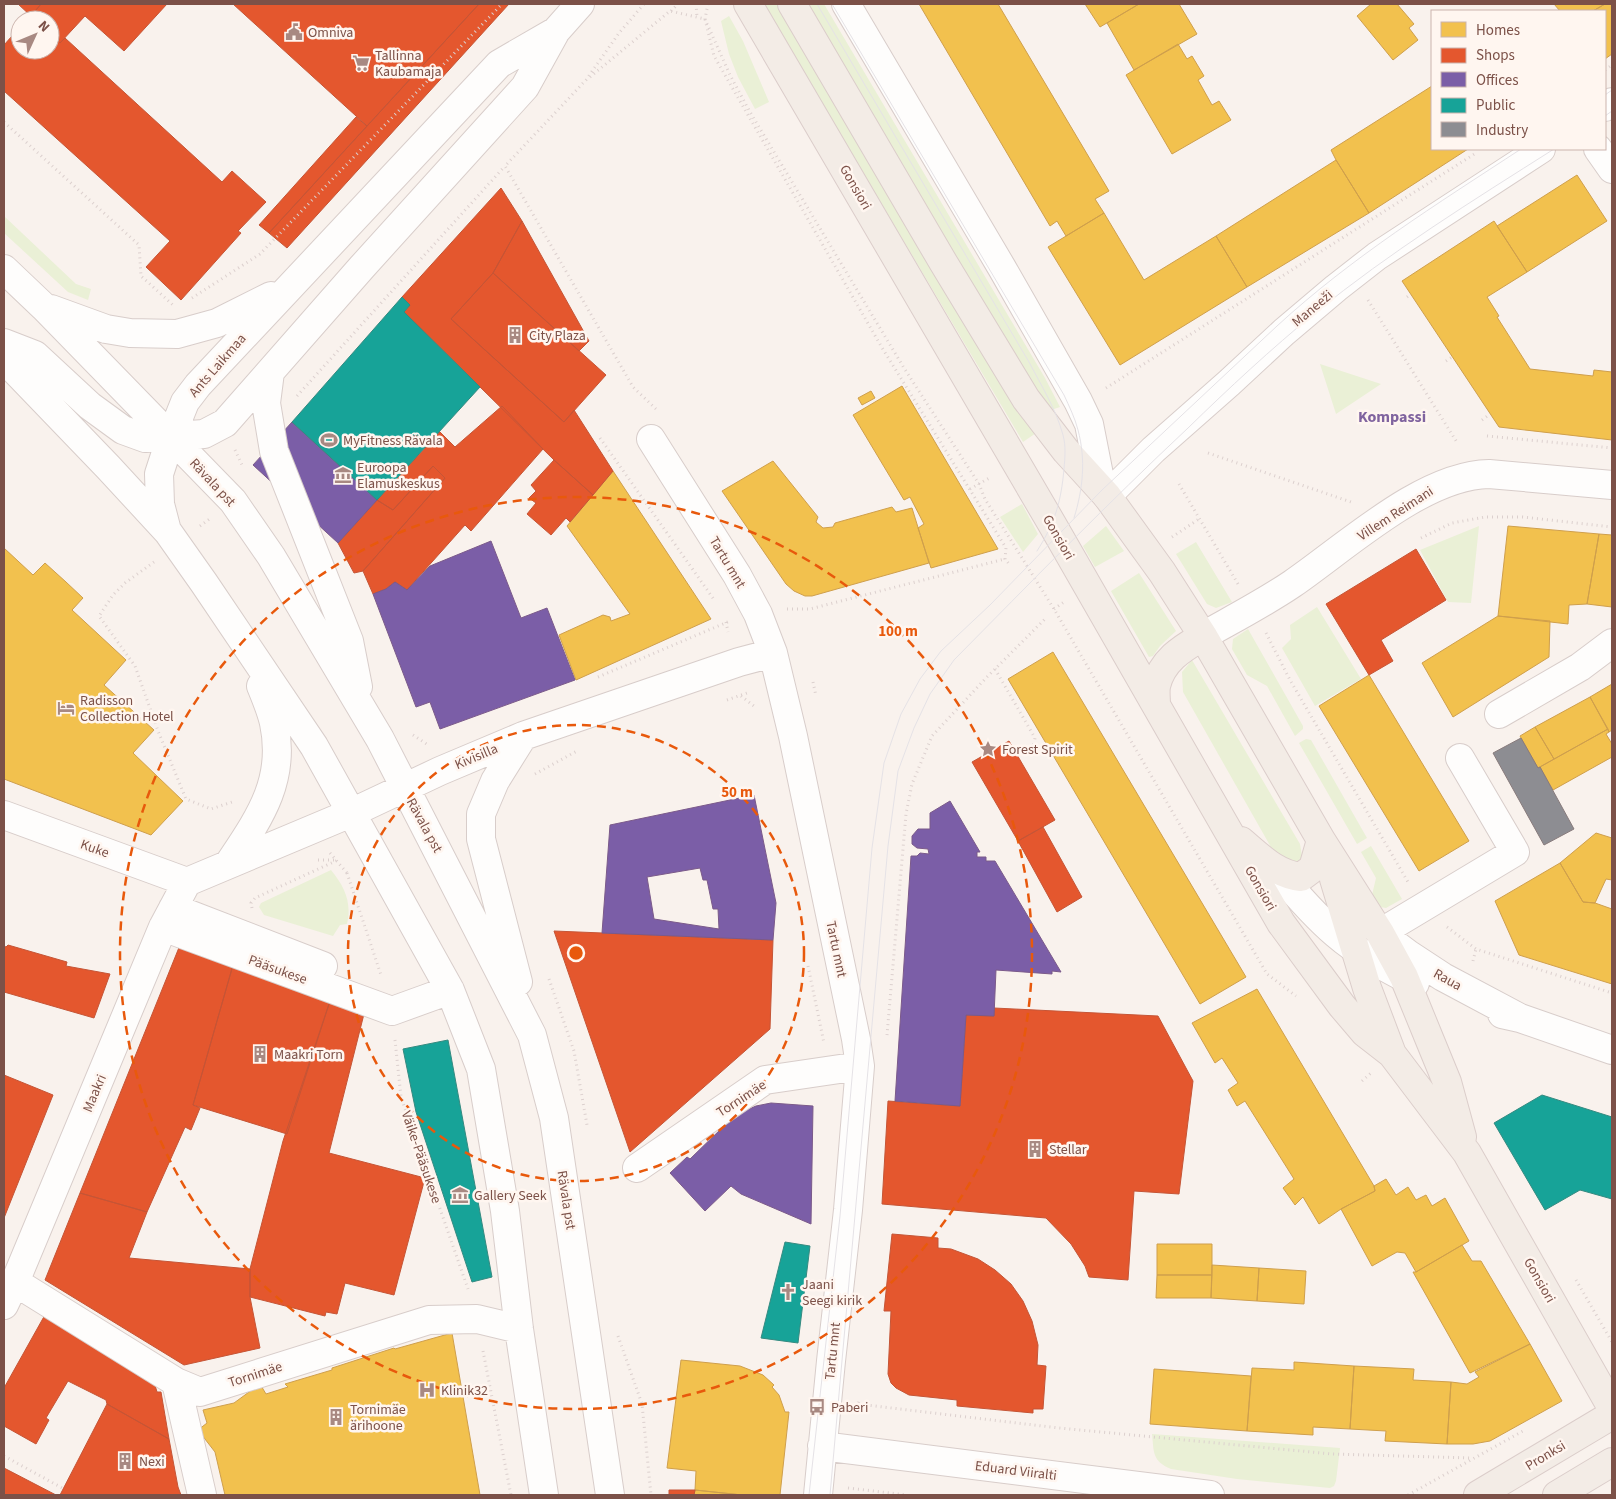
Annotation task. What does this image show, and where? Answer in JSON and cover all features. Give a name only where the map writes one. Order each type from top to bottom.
[{"type":"main road","name":"Gonsiori","points":[[748,4],[1052,524],[1281,923],[1342,1006],[1365,1033],[1392,1054],[1467,1152],[1612,1408]]},
{"type":"main road","name":"Gonsiori","points":[[792,4],[1026,399],[1066,451],[1104,493],[1162,572],[1203,636],[1321,840],[1380,933],[1404,977],[1447,1082],[1467,1152]]},
{"type":"main road","points":[[1156,705],[1156,686],[1164,666],[1178,651],[1203,636]]},
{"type":"main road","points":[[1226,828],[1276,870],[1289,876],[1301,877],[1313,868],[1321,840]]},
{"type":"main road","name":"Gonsiori","points":[[1321,840],[1368,988],[1392,1054]]},
{"type":"main road","name":"Pronksi","points":[[1478,1495],[1612,1415]]},
{"type":"main road","points":[[1557,1495],[1612,1462]]},
{"type":"street","name":"Ants Laikmaa","points":[[556,31],[498,64],[198,385],[186,402],[171,437],[204,434],[225,423],[362,266],[525,87],[556,31],[580,4]]},
{"type":"street","points":[[846,4],[1078,401],[1089,424],[1104,493]]},
{"type":"street","name":"Maneeži","points":[[1104,493],[1336,288],[1377,256],[1539,150]]},
{"type":"street","points":[[1599,150],[1612,169]]},
{"type":"street","name":"Rävala pst","points":[[4,269],[44,307],[233,501],[271,556],[380,739],[532,1035],[554,1118],[610,1495]]},
{"type":"street","points":[[44,307],[106,329],[130,334],[177,334],[217,323],[290,287]]},
{"type":"street","points":[[4,344],[35,355],[90,406],[123,430],[145,438],[171,437],[159,474],[160,504],[168,532]]},
{"type":"street","points":[[4,360],[168,532],[314,746],[450,990],[481,1069],[505,1211],[518,1329],[544,1495]]},
{"type":"street","points":[[270,372],[266,403],[274,451],[349,641],[361,705]]},
{"type":"street","name":"Tartu mnt","points":[[656,427],[758,614],[773,653],[793,736],[856,1039],[860,1066],[848,1210],[818,1495]]},
{"type":"street","name":"Villem Reimani","points":[[1203,636],[1292,585],[1382,518],[1436,486],[1472,474],[1612,484]]},
{"type":"street","points":[[1499,714],[1580,667],[1612,643]]},
{"type":"street","points":[[230,862],[259,818],[274,783],[277,752],[274,722],[250,651]]},
{"type":"street","name":"Kivisilla","points":[[187,882],[230,862],[351,813],[523,736],[739,662],[773,653]]},
{"type":"street","points":[[523,736],[495,781],[481,814],[481,839],[532,1035]]},
{"type":"street","points":[[1380,933],[1515,852],[1460,758]]},
{"type":"street","name":"Kuke","points":[[4,815],[187,882]]},
{"type":"street","name":"Raua","points":[[1276,870],[1296,894],[1336,934],[1356,949],[1404,977],[1464,1006],[1520,1018],[1612,1050]]},
{"type":"street","name":"Maakri","points":[[9,1294],[168,917],[187,882]]},
{"type":"street","points":[[168,917],[331,969]]},
{"type":"street","name":"Pääsukese","points":[[168,917],[392,1011]]},
{"type":"street","name":"Raua","points":[[1380,933],[1442,978],[1520,1018]]},
{"type":"street","points":[[392,1011],[450,990]]},
{"type":"street","name":"Tornimäe","points":[[637,1168],[765,1080],[860,1066]]},
{"type":"street","name":"Tornimäe","points":[[9,1294],[176,1382],[200,1392],[429,1320],[477,1319],[518,1329]]},
{"type":"street","points":[[176,1382],[202,1495]]},
{"type":"street","name":"Eduard Viiralti","points":[[822,1446],[1210,1495]]},
{"type":"path","points":[[185,302],[260,254],[502,4]]},
{"type":"path","points":[[586,80],[619,33],[644,4]]},
{"type":"path","points":[[294,399],[505,166],[586,80],[678,4]]},
{"type":"path","points":[[696,4],[697,17]]},
{"type":"path","points":[[708,4],[705,19],[714,56],[718,64],[882,346],[1006,548],[1005,559],[1010,565]]},
{"type":"path","points":[[670,11],[705,19]]},
{"type":"path","points":[[705,19],[730,75],[750,112],[904,368],[979,484],[985,498],[1054,609],[1267,974]]},
{"type":"path","points":[[4,122],[139,245],[141,276],[176,308]]},
{"type":"path","points":[[1106,388],[1481,150]]},
{"type":"path","points":[[505,166],[656,427]]},
{"type":"path","points":[[1407,297],[1411,294]]},
{"type":"path","points":[[1368,299],[1458,444]]},
{"type":"path","points":[[1446,361],[1452,357]]},
{"type":"path","points":[[1482,420],[1490,414]]},
{"type":"path","points":[[1487,436],[1612,448]]},
{"type":"path","points":[[600,438],[715,602]]},
{"type":"path","points":[[1208,453],[1357,504]]},
{"type":"path","points":[[970,489],[993,476]]},
{"type":"path","points":[[1179,484],[1242,591]]},
{"type":"path","points":[[195,530],[213,516]]},
{"type":"path","points":[[1420,538],[1452,523],[1484,517],[1523,516],[1612,527]]},
{"type":"path","points":[[1169,539],[1199,519]]},
{"type":"path","points":[[782,601],[787,609],[810,608],[1005,559]]},
{"type":"path","points":[[156,560],[125,583],[113,595],[99,616],[135,666],[158,731],[186,799],[211,809],[236,800]]},
{"type":"path","points":[[723,616],[728,632]]},
{"type":"path","points":[[886,1044],[906,814],[912,784],[932,736],[1045,619]]},
{"type":"path","points":[[1264,631],[1423,908],[1476,950],[1612,993]]},
{"type":"path","points":[[995,669],[1034,738],[1032,754]]},
{"type":"path","points":[[722,701],[740,696]]},
{"type":"path","points":[[528,778],[579,750]]},
{"type":"path","name":"Väike-Pääsukese","points":[[324,847],[338,860],[347,873],[392,1011],[401,1097],[468,1290]]},
{"type":"path","points":[[256,913],[252,909],[251,903],[256,898],[338,860]]},
{"type":"path","points":[[347,873],[354,869]]},
{"type":"path","points":[[885,1000],[889,1008]]},
{"type":"path","points":[[1362,1081],[1372,1072]]},
{"type":"path","points":[[1571,1272],[1612,1342]]},
{"type":"path","points":[[477,1319],[511,1495]]},
{"type":"path","points":[[859,1394],[858,1404],[1059,1428],[1332,1454],[1472,1458]]},
{"type":"path","points":[[1408,1495],[1526,1429]]},
{"type":"path","points":[[4,1456],[64,1489]]},
{"type":"path","points":[[848,1488],[907,1495]]},
{"type":"green space","points":[[763,4],[779,4],[1039,431],[1023,442]]},
{"type":"green space","points":[[800,4],[824,4],[1045,378],[1060,407],[1051,410],[1033,393]]},
{"type":"green space","points":[[729,16],[743,41],[769,102],[755,109],[738,77],[729,54],[721,21]]},
{"type":"green space","points":[[4,216],[76,284],[91,289],[88,300],[68,292],[4,233]]},
{"type":"green space","points":[[1320,364],[1381,384],[1336,414]]},
{"type":"green space","points":[[1022,504],[1038,534],[1023,552],[1000,517]]},
{"type":"green space","points":[[1106,526],[1124,551],[1095,567],[1083,546]]},
{"type":"green space","points":[[1479,526],[1471,603],[1448,602],[1420,550]]},
{"type":"green space","points":[[1196,542],[1232,602],[1216,608],[1207,604],[1176,554]]},
{"type":"green space","points":[[1139,573],[1176,631],[1160,646],[1153,656],[1149,657],[1111,591]]},
{"type":"green space","points":[[1317,607],[1361,679],[1315,706],[1282,648],[1291,639],[1290,625]]},
{"type":"green space","points":[[1248,629],[1303,726],[1303,729],[1295,736],[1267,686],[1247,675],[1232,649],[1233,639]]},
{"type":"green space","points":[[1192,660],[1300,844],[1302,856],[1298,863],[1278,857],[1272,849],[1183,692],[1182,672]]},
{"type":"green space","points":[[1306,739],[1311,740],[1367,838],[1357,844],[1299,743]]},
{"type":"green space","points":[[1371,846],[1402,899],[1386,908],[1380,907],[1372,895],[1376,878],[1361,852]]},
{"type":"green space","points":[[331,870],[344,889],[349,909],[347,924],[340,925],[333,936],[264,915],[259,907],[261,903]]},
{"type":"green space","points":[[1152,1434],[1340,1448],[1336,1481],[1334,1486],[1330,1488],[1237,1479],[1171,1469],[1160,1463],[1157,1459]]},
{"type":"building: Homes","points":[[919,4],[998,4],[1109,191],[1095,199],[1104,213],[1066,236],[1057,221],[1050,226]]},
{"type":"building: Homes","points":[[1085,4],[1139,4],[1100,27]]},
{"type":"building: Homes","points":[[1139,4],[1179,4],[1197,34],[1134,70],[1107,23]]},
{"type":"building: Homes","points":[[1371,4],[1397,4],[1414,24],[1409,28],[1418,40],[1393,60],[1357,16]]},
{"type":"building: Homes","points":[[1554,4],[1605,4],[1595,10],[1559,10]]},
{"type":"building: Homes","points":[[1605,4],[1612,4],[1612,54],[1606,58],[1606,10],[1595,10]]},
{"type":"building: Homes","points":[[1178,44],[1187,59],[1192,56],[1204,76],[1198,80],[1212,105],[1219,101],[1231,120],[1172,154],[1126,75]]},
{"type":"building: Homes","points":[[1431,87],[1431,150],[1466,150],[1369,213],[1331,150]]},
{"type":"building: Homes","points":[[1336,160],[1369,213],[1247,287],[1216,236]]},
{"type":"building: Homes","points":[[1577,175],[1607,221],[1527,272],[1497,226]]},
{"type":"building: Homes","points":[[1104,213],[1144,280],[1216,236],[1247,287],[1120,365],[1048,247]]},
{"type":"building: Homes","points":[[1494,221],[1527,272],[1487,297],[1499,316],[1497,317],[1530,369],[1593,376],[1594,370],[1612,372],[1612,440],[1499,427],[1402,281]]},
{"type":"building: Homes","points":[[902,386],[998,549],[931,568],[918,528],[924,524],[910,497],[904,500],[853,415]]},
{"type":"building: Homes","points":[[871,391],[875,398],[862,405],[858,398]]},
{"type":"building: Homes","points":[[773,461],[818,517],[816,522],[823,528],[833,527],[835,523],[892,507],[896,512],[912,508],[929,563],[812,596],[805,596],[794,591],[786,584],[722,491]]},
{"type":"building: Homes","points":[[613,471],[711,619],[576,680],[559,635],[603,615],[610,617],[611,621],[630,614],[567,526]]},
{"type":"building: Homes","points":[[1508,526],[1599,534],[1587,604],[1569,605],[1568,624],[1498,616]]},
{"type":"building: Homes","points":[[1599,534],[1612,535],[1612,607],[1587,604]]},
{"type":"building: Homes","name":"Radisson Collection Hotel","points":[[4,548],[33,575],[45,563],[66,582],[83,598],[72,610],[126,660],[104,685],[154,730],[133,753],[183,801],[151,835],[4,779]]},
{"type":"building: Homes","points":[[1498,616],[1550,621],[1549,657],[1453,717],[1422,663]]},
{"type":"building: Homes","points":[[1053,652],[1246,977],[1200,1004],[1008,679]]},
{"type":"building: Homes","points":[[1369,675],[1469,841],[1419,871],[1319,706]]},
{"type":"building: Homes","points":[[1612,684],[1612,730],[1609,732],[1590,697]]},
{"type":"building: Homes","points":[[1590,697],[1608,729],[1554,759],[1535,727]]},
{"type":"building: Homes","points":[[1535,727],[1554,759],[1538,768],[1520,736]]},
{"type":"building: Homes","points":[[1608,729],[1609,732],[1606,734],[1612,744],[1612,757],[1553,790],[1540,767]]},
{"type":"building: Homes","points":[[1596,833],[1612,838],[1612,880],[1606,879],[1595,903],[1583,902],[1560,863]]},
{"type":"building: Homes","points":[[1560,863],[1583,902],[1595,903],[1612,909],[1612,984],[1519,955],[1495,901]]},
{"type":"building: Homes","points":[[1257,989],[1374,1186],[1375,1191],[1341,1209],[1319,1224],[1303,1197],[1295,1205],[1283,1188],[1294,1179],[1245,1101],[1237,1106],[1228,1090],[1238,1083],[1222,1058],[1215,1063],[1192,1023]]},
{"type":"building: Homes","points":[[1386,1179],[1396,1195],[1408,1187],[1416,1200],[1426,1195],[1432,1206],[1445,1198],[1469,1241],[1416,1272],[1405,1253],[1397,1252],[1372,1266],[1341,1209],[1375,1191],[1374,1186]]},
{"type":"building: Homes","points":[[1157,1244],[1212,1244],[1212,1275],[1157,1275]]},
{"type":"building: Homes","points":[[1462,1245],[1472,1261],[1481,1261],[1530,1344],[1470,1373],[1413,1272]]},
{"type":"building: Homes","points":[[1212,1265],[1259,1268],[1257,1301],[1211,1298]]},
{"type":"building: Homes","points":[[1259,1268],[1306,1271],[1304,1304],[1257,1301]]},
{"type":"building: Homes","points":[[1157,1275],[1212,1275],[1211,1298],[1156,1298]]},
{"type":"building: Homes","name":"Tornimäe ärihoone","points":[[452,1333],[480,1495],[225,1495],[215,1452],[198,1430],[207,1423],[203,1410],[234,1403],[260,1384],[266,1394],[288,1387],[285,1384],[332,1370],[332,1368],[394,1348]]},
{"type":"building: Homes","points":[[1530,1344],[1562,1401],[1490,1441],[1473,1444],[1447,1444],[1451,1382],[1467,1384],[1479,1377],[1475,1372]]},
{"type":"building: Homes","points":[[681,1360],[740,1366],[763,1375],[774,1385],[772,1387],[779,1395],[785,1412],[789,1412],[780,1495],[742,1495],[695,1490],[696,1471],[667,1468]]},
{"type":"building: Homes","points":[[1294,1362],[1354,1366],[1350,1429],[1313,1427],[1313,1435],[1247,1431],[1252,1368],[1294,1370]]},
{"type":"building: Homes","points":[[1354,1366],[1414,1369],[1413,1380],[1451,1382],[1447,1444],[1385,1441],[1386,1431],[1350,1429]]},
{"type":"building: Homes","points":[[1154,1369],[1251,1376],[1247,1431],[1150,1424]]},
{"type":"building: Homes","points":[[695,1490],[742,1495],[694,1495]]},
{"type":"building: Shops","points":[[18,4],[41,4],[36,10],[24,10]]},
{"type":"building: Shops","points":[[41,4],[167,4],[124,51],[85,16],[60,43],[60,10],[36,10]]},
{"type":"building: Shops","name":"Tallinna Kaubamaja","points":[[233,4],[479,4],[367,126]]},
{"type":"building: Shops","points":[[479,4],[509,4],[287,248],[269,233]]},
{"type":"building: Shops","points":[[10,38],[10,60],[60,60],[60,43],[65,38],[222,182],[232,171],[266,202],[238,231],[241,233],[181,300],[146,267],[170,241],[4,91],[4,45]]},
{"type":"building: Shops","points":[[356,117],[367,126],[269,233],[259,225]]},
{"type":"building: Shops","points":[[501,188],[522,221],[493,273],[451,319],[564,422],[574,410],[613,471],[593,495],[554,460],[404,312],[410,305],[402,297]]},
{"type":"building: Shops","points":[[522,221],[589,341],[579,351],[493,273]]},
{"type":"building: Shops","name":"City Plaza","points":[[493,273],[606,375],[564,422],[451,319]]},
{"type":"building: Shops","points":[[502,406],[543,449],[471,531],[465,525],[407,590],[395,582],[386,589],[373,594],[363,571],[445,478],[433,466],[393,510],[377,500],[440,432],[455,447]]},
{"type":"building: Shops","points":[[554,460],[593,495],[570,522],[566,518],[551,535],[527,514],[536,503],[529,498],[536,491],[531,485]]},
{"type":"building: Shops","points":[[433,466],[445,478],[363,571],[354,573],[338,543],[377,500],[393,510]]},
{"type":"building: Shops","points":[[1416,549],[1446,600],[1381,640],[1393,661],[1369,675],[1326,604]]},
{"type":"building: Shops","points":[[1009,741],[1055,820],[1018,841],[972,762]]},
{"type":"building: Shops","points":[[1043,827],[1082,897],[1057,912],[1018,841]]},
{"type":"building: Shops","points":[[554,931],[773,940],[770,1029],[630,1152]]},
{"type":"building: Shops","points":[[8,945],[67,962],[66,966],[110,974],[94,1018],[4,992],[4,946]]},
{"type":"building: Shops","points":[[180,945],[233,965],[193,1105],[200,1108],[191,1130],[185,1127],[147,1212],[80,1193]]},
{"type":"building: Shops","name":"Maakri Torn","points":[[233,965],[331,998],[287,1134],[193,1105]]},
{"type":"building: Shops","points":[[331,998],[365,1010],[329,1153],[425,1178],[394,1295],[345,1283],[337,1314],[326,1312],[325,1316],[250,1297],[250,1269],[283,1141]]},
{"type":"building: Shops","name":"Stellar","points":[[994,1008],[1158,1016],[1193,1081],[1179,1194],[1134,1191],[1128,1280],[1089,1277],[1085,1266],[1071,1244],[1046,1218],[882,1204],[888,1101],[960,1106],[966,1015],[994,1016]]},
{"type":"building: Shops","points":[[4,1075],[53,1095],[4,1218]]},
{"type":"building: Shops","points":[[80,1193],[147,1212],[129,1258],[250,1269],[250,1297],[260,1348],[184,1365],[45,1280]]},
{"type":"building: Shops","points":[[892,1234],[938,1238],[938,1248],[951,1249],[978,1259],[1011,1284],[1023,1301],[1032,1321],[1038,1345],[1037,1365],[1046,1366],[1043,1409],[1033,1409],[1033,1413],[957,1406],[957,1400],[909,1395],[891,1383],[888,1374],[891,1311],[884,1311]]},
{"type":"building: Shops","points":[[46,1313],[152,1375],[157,1392],[161,1392],[169,1439],[107,1404],[106,1400],[68,1381],[46,1418],[49,1420],[36,1444],[4,1426],[4,1388]]},
{"type":"building: Shops","name":"Nexi","points":[[107,1404],[169,1439],[181,1495],[60,1495]]},
{"type":"building: Shops","points":[[4,1468],[56,1495],[4,1495]]},
{"type":"building: Shops","points":[[669,1490],[695,1490],[694,1495],[669,1495]]},
{"type":"building: Offices","points":[[292,422],[377,500],[338,543],[253,465]]},
{"type":"building: Offices","points":[[491,541],[521,618],[547,608],[575,680],[440,729],[430,702],[416,707],[373,594],[386,589],[395,582],[407,590],[430,566]]},
{"type":"building: Offices","points":[[754,795],[776,903],[773,940],[602,933],[610,825]],"holes":[[[700,868],[703,880],[707,880],[713,909],[718,909],[719,929],[654,919],[647,877]]]},
{"type":"building: Offices","points":[[950,801],[980,852],[977,852],[977,857],[986,857],[986,861],[995,861],[1061,972],[1052,971],[1052,974],[996,970],[994,1016],[966,1015],[960,1106],[895,1101],[911,856],[917,856],[920,853],[929,854],[928,849],[917,848],[912,844],[912,836],[918,829],[930,829],[930,813]]},
{"type":"building: Offices","points":[[771,1103],[813,1106],[811,1224],[741,1194],[731,1186],[705,1211],[670,1173],[687,1157],[690,1159],[723,1127],[742,1112],[756,1106]]},
{"type":"building: Public","points":[[402,297],[410,305],[404,312],[480,387],[377,500],[292,422]]},
{"type":"building: Public","name":"Gallery Seek","points":[[448,1040],[492,1277],[472,1282],[416,1112],[403,1049]]},
{"type":"building: Public","points":[[1542,1095],[1612,1117],[1612,1199],[1580,1190],[1545,1210],[1494,1123]]},
{"type":"building: Public","name":"Jaani Seegi kirik","points":[[785,1242],[810,1246],[798,1343],[761,1338]]},
{"type":"building: Industry","points":[[1521,738],[1538,768],[1540,767],[1574,829],[1544,845],[1493,753]]},
{"type":"tram line","points":[[817,4],[1029,362],[1056,416],[1065,443],[1063,481],[1053,521],[1037,551]]},
{"type":"tram line","points":[[832,4],[1064,395],[1077,426],[1083,463],[1080,496],[1074,518]]},
{"type":"tram line","points":[[1606,94],[1612,90]]},
{"type":"tram line","points":[[1606,115],[1612,111]]},
{"type":"tram line","points":[[809,1495],[840,1216],[872,848],[884,763],[901,714],[920,679],[941,651],[990,605],[1102,490],[1277,326],[1365,254],[1519,150]]},
{"type":"tram line","points":[[830,1495],[888,846],[898,771],[914,728],[930,694],[954,660],[1070,543],[1219,398],[1282,341],[1372,269],[1552,150]]},
{"type":"place","name":"Omniva","points":[[294,32]]},
{"type":"place","name":"Tallinna Kaubamaja","points":[[361,63]]},
{"type":"place","name":"City Plaza","points":[[515,335]]},
{"type":"place","name":"MyFitness Rävala","points":[[329,440]]},
{"type":"place","name":"Euroopa Elamuskeskus","points":[[343,475]]},
{"type":"place","name":"Radisson Collection Hotel","points":[[66,708]]},
{"type":"place","name":"Forest Spirit","points":[[988,749]]},
{"type":"place","name":"Maakri Torn","points":[[260,1054]]},
{"type":"place","name":"Stellar","points":[[1035,1149]]},
{"type":"place","name":"Gallery Seek","points":[[460,1195]]},
{"type":"place","name":"Jaani Seegi kirik","points":[[788,1292]]},
{"type":"place","name":"Klinik32","points":[[427,1390]]},
{"type":"place","name":"Paberi","points":[[817,1407]]},
{"type":"place","name":"Tornimäe ärihoone","points":[[336,1417]]},
{"type":"place","name":"Nexi","points":[[125,1461]]},
{"type":"district","name":"Kompassi","points":[[1392,416]]}]
